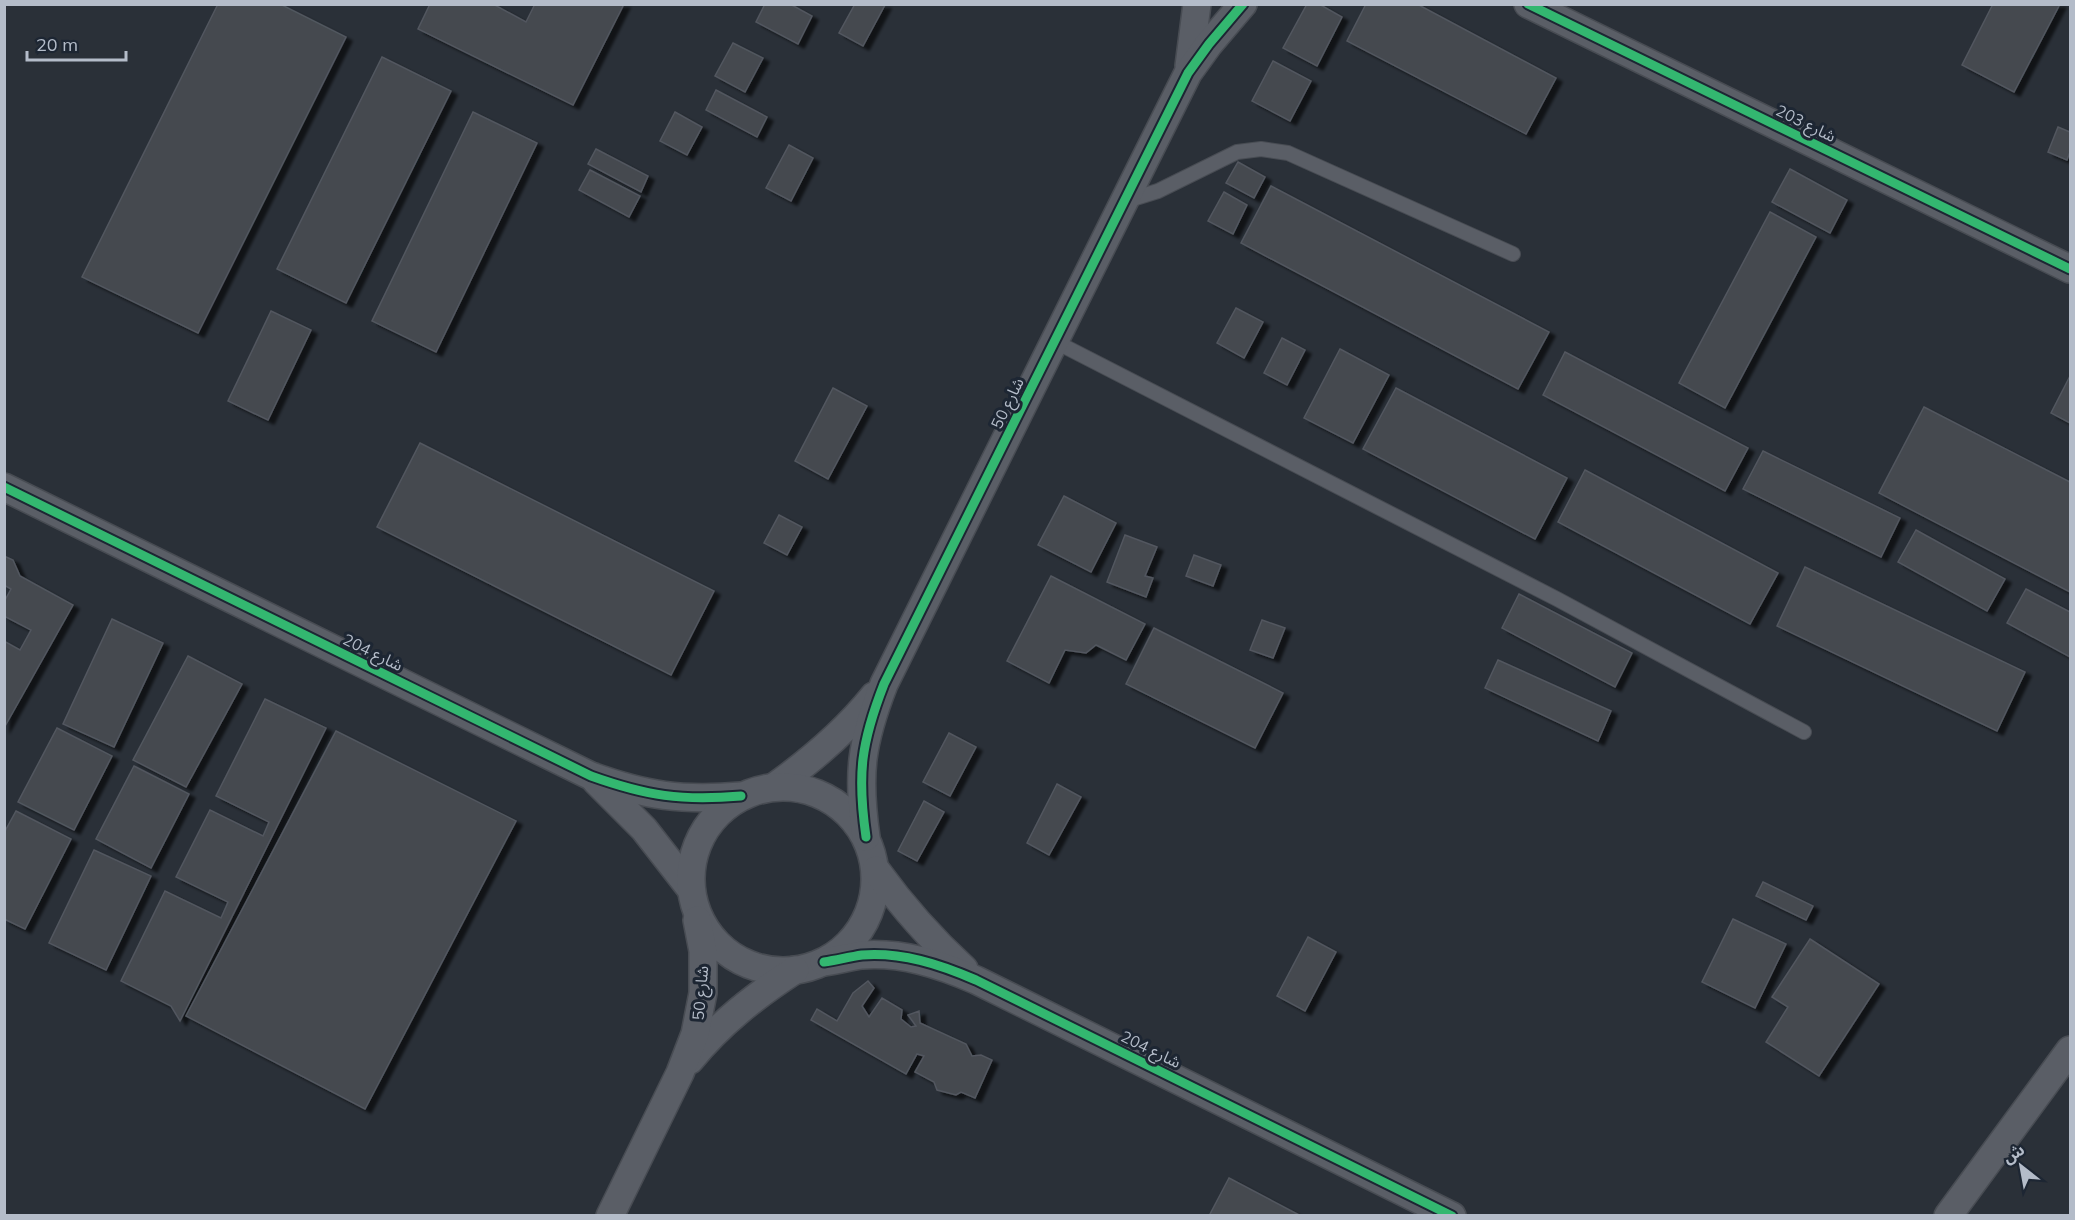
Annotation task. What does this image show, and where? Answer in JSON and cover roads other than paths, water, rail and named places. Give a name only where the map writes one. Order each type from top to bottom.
[{"type":"street","name":"شارع 50","points":[[1188,73],[1197,4]]},
{"type":"street","name":"شارع 50","points":[[866,837],[861,798],[862,759],[870,720],[884,684],[1188,73],[1243,4]]},
{"type":"street","name":"شارع 203","points":[[1528,4],[2070,269]]},
{"type":"street","name":"شارع 204","points":[[4,487],[591,776],[627,789],[664,797],[703,799],[741,796]]},
{"type":"street","name":"شارع 50","points":[[774,787],[834,740],[884,684]]},
{"type":"street","name":"شارع 204","points":[[591,776],[644,829],[693,899]]},
{"type":"street","points":[[774,787],[802,788],[828,798],[850,815],[866,837],[876,870],[874,898],[864,924],[847,945],[824,962],[795,970],[763,969],[734,958],[711,937],[693,899],[695,851],[712,819],[741,796],[774,787]]},
{"type":"street","name":"شارع 204","points":[[876,870],[897,900],[922,928],[976,980]]},
{"type":"street","name":"شارع 50","points":[[610,1215],[680,1073],[695,1034],[703,993],[703,951],[693,899]]},
{"type":"street","name":"شارع 204","points":[[824,962],[863,955],[902,956],[940,964],[1452,1215]]},
{"type":"street","name":"شارع 50","points":[[680,1073],[731,1015],[795,970]]},
{"type":"street","points":[[1948,1215],[2070,1050]]},
{"type":"lane","points":[[1124,202],[1158,191],[1237,152],[1261,149],[1288,153],[1513,254]]},
{"type":"lane","points":[[1054,341],[1557,599],[1804,732]]}]
